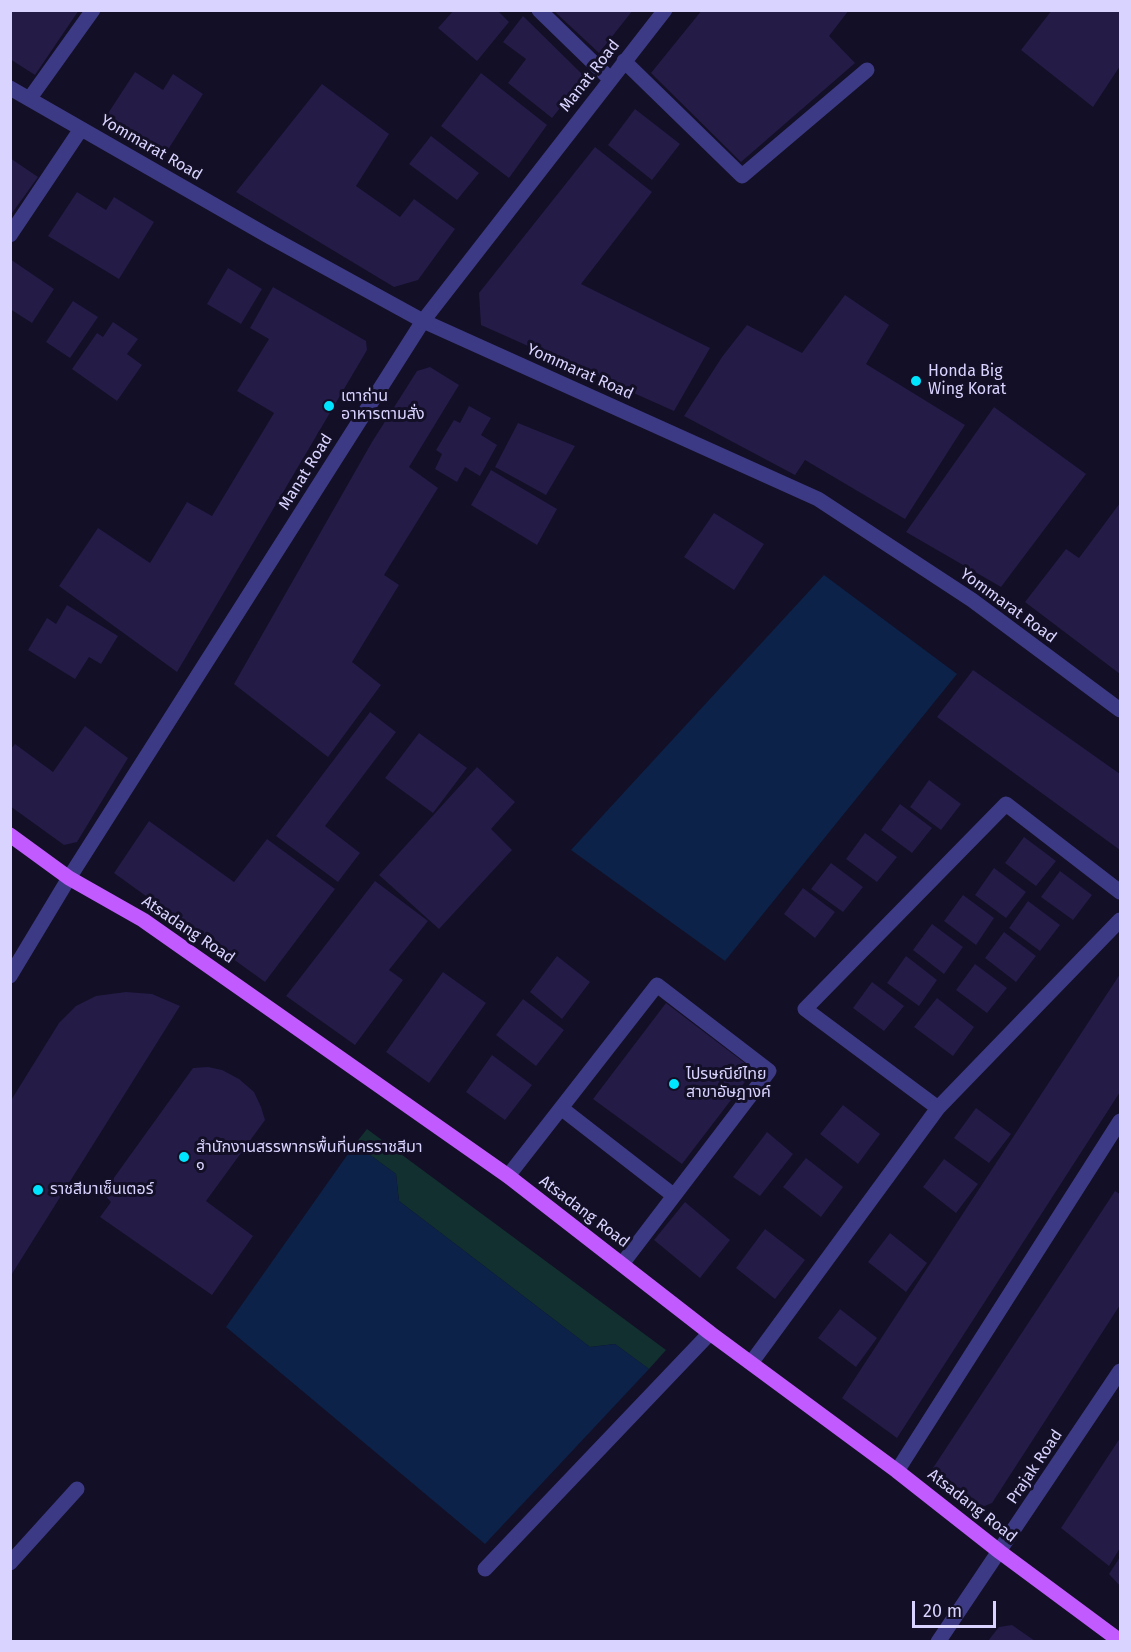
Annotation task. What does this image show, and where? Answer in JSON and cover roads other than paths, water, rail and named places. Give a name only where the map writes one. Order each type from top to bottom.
[{"type":"main road","name":"Atsadang Road","points":[[10,835],[69,878],[143,920],[507,1176],[751,1364],[897,1471],[1000,1552],[1120,1641]]},
{"type":"street","points":[[30,98],[93,10]]},
{"type":"street","points":[[539,10],[610,79]]},
{"type":"street","name":"Manat Road","points":[[10,976],[69,878],[423,321],[665,10]]},
{"type":"street","points":[[624,61],[742,176],[867,70]]},
{"type":"street","name":"Yommarat Road","points":[[10,88],[280,243],[423,321],[818,499],[972,600],[1120,710]]},
{"type":"street","points":[[10,235],[81,129]]},
{"type":"street","points":[[938,1108],[805,1009],[1006,804],[1120,892]]},
{"type":"street","points":[[751,1364],[938,1108],[1120,921]]},
{"type":"street","points":[[507,1176],[657,985],[769,1071],[622,1264]]},
{"type":"street","points":[[561,1108],[673,1195]]},
{"type":"street","points":[[897,1471],[1120,1121]]},
{"type":"street","points":[[485,1569],[710,1332]]},
{"type":"street","name":"Prajak Road","points":[[938,1641],[1120,1371]]},
{"type":"street","points":[[10,1563],[77,1489]]},
{"type":"water","points":[[824,575],[957,674],[725,961],[571,850]]},
{"type":"water","points":[[355,1144],[396,1174],[399,1201],[590,1347],[615,1344],[649,1369],[485,1544],[226,1327]]},
{"type":"place","name":"Honda Big Wing Korat","points":[[916,381]]},
{"type":"place","name":"เตาถ่าน อาหารตามสั่ง","points":[[329,406]]},
{"type":"place","name":"ไปรษณีย์ไทย สาขาอัษฎางค์","points":[[674,1084]]},
{"type":"place","name":"สำนักงานสรรพากรพื้นที่นครราชสีมา ๑","points":[[184,1157]]},
{"type":"place","name":"ราชสีมาเซ็นเตอร์","points":[[38,1190]]}]
